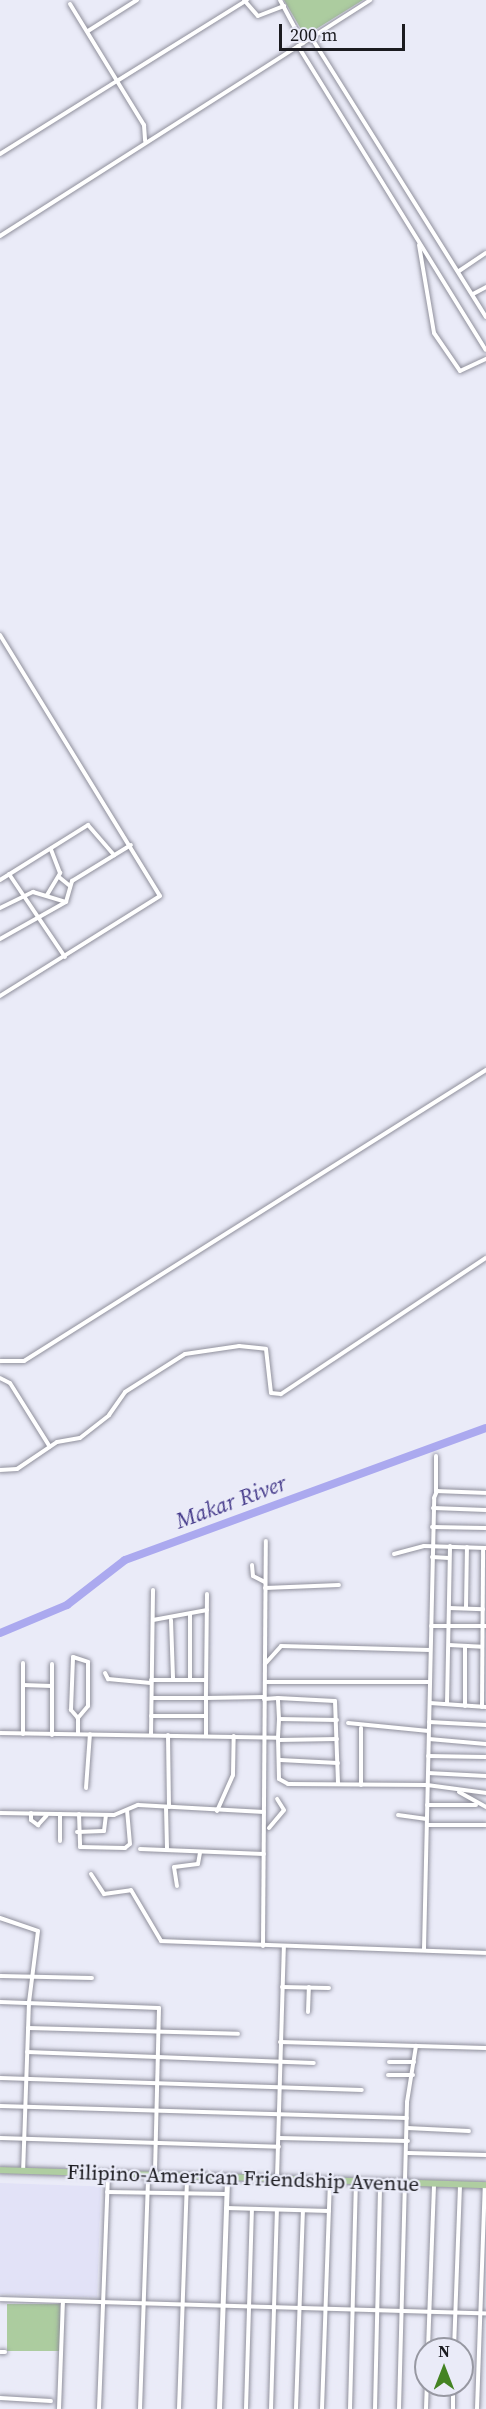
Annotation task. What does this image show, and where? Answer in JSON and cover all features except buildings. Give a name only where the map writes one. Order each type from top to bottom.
[{"type":"main road","name":"Filipino-American Friendship Avenue","points":[[0,2170],[485,2185]]},
{"type":"street","points":[[88,31],[136,0]]},
{"type":"street","points":[[0,154],[245,0],[258,16],[284,6]]},
{"type":"street","points":[[280,0],[301,45],[486,350]]},
{"type":"street","points":[[0,236],[145,142],[208,108],[311,37],[370,0]]},
{"type":"street","points":[[70,4],[144,125],[145,142]]},
{"type":"street","points":[[311,37],[486,316]]},
{"type":"street","points":[[419,241],[434,333],[460,371],[486,359]]},
{"type":"street","points":[[459,271],[486,253]]},
{"type":"street","points":[[472,294],[486,286]]},
{"type":"street","points":[[0,635],[131,845],[160,896],[0,996]]},
{"type":"street","points":[[0,880],[89,825],[114,855]]},
{"type":"street","points":[[66,902],[69,885],[131,845]]},
{"type":"street","points":[[51,849],[59,877],[69,885]]},
{"type":"street","points":[[9,874],[25,894],[65,957]]},
{"type":"street","points":[[47,895],[59,877]]},
{"type":"street","points":[[0,908],[25,894],[47,895],[66,902]]},
{"type":"street","points":[[0,939],[66,902]]},
{"type":"street","points":[[0,1361],[24,1361],[486,1070]]},
{"type":"street","points":[[0,1470],[17,1469],[50,1447],[80,1438],[125,1392],[185,1354],[239,1346],[266,1349],[271,1393],[281,1394],[486,1258]]},
{"type":"street","points":[[0,1378],[10,1383],[50,1447]]},
{"type":"street","points":[[424,1950],[432,1527],[436,1492],[436,1456]]},
{"type":"street","points":[[436,1492],[486,1493]]},
{"type":"street","points":[[433,1508],[486,1510]]},
{"type":"street","points":[[432,1527],[486,1528]]},
{"type":"street","points":[[263,1946],[266,1541]]},
{"type":"street","points":[[394,1554],[432,1545],[484,1548],[482,1647],[484,1707],[430,1703]]},
{"type":"street","points":[[447,1704],[450,1546]]},
{"type":"street","points":[[466,1547],[466,1608]]},
{"type":"street","points":[[432,1557],[449,1558]]},
{"type":"street","points":[[252,1565],[253,1576],[265,1582]]},
{"type":"street","points":[[265,1588],[339,1585]]},
{"type":"street","points":[[151,1735],[153,1590]]},
{"type":"street","points":[[206,1736],[207,1594]]},
{"type":"street","points":[[449,1608],[483,1609]]},
{"type":"street","points":[[153,1620],[171,1620],[207,1610]]},
{"type":"street","points":[[190,1614],[190,1680]]},
{"type":"street","points":[[171,1620],[172,1678]]},
{"type":"street","points":[[431,1626],[484,1626]]},
{"type":"street","points":[[266,1642],[276,1648],[430,1650]]},
{"type":"street","points":[[449,1645],[482,1647]]},
{"type":"street","points":[[465,1647],[465,1706]]},
{"type":"street","points":[[265,1664],[276,1648]]},
{"type":"street","points":[[78,1718],[71,1710],[71,1660],[84,1657],[88,1706],[78,1718],[78,1734]]},
{"type":"street","points":[[23,1663],[23,1734]]},
{"type":"street","points":[[52,1664],[52,1735]]},
{"type":"street","points":[[105,1673],[108,1679],[151,1682],[172,1678],[206,1680]]},
{"type":"street","points":[[264,1682],[430,1682]]},
{"type":"street","points":[[23,1685],[52,1686]]},
{"type":"street","points":[[152,1698],[332,1700],[337,1720],[338,1783]]},
{"type":"street","points":[[278,1698],[278,1739],[282,1782],[427,1785],[457,1791],[486,1793]]},
{"type":"street","points":[[151,1716],[206,1716]]},
{"type":"street","points":[[279,1719],[337,1720]]},
{"type":"street","points":[[429,1722],[486,1725]]},
{"type":"street","points":[[348,1723],[361,1728],[429,1731]]},
{"type":"street","points":[[361,1728],[361,1785]]},
{"type":"street","points":[[0,1733],[338,1739]]},
{"type":"street","points":[[86,1788],[90,1734]]},
{"type":"street","points":[[167,1849],[168,1736]]},
{"type":"street","points":[[217,1810],[233,1775],[234,1736]]},
{"type":"street","points":[[429,1739],[486,1744]]},
{"type":"street","points":[[428,1756],[486,1757]]},
{"type":"street","points":[[280,1760],[338,1763]]},
{"type":"street","points":[[428,1773],[486,1776]]},
{"type":"street","points":[[457,1791],[476,1805]]},
{"type":"street","points":[[269,1828],[284,1810],[277,1799]]},
{"type":"street","points":[[427,1805],[486,1807]]},
{"type":"street","points":[[0,1812],[106,1815],[127,1810],[167,1807],[264,1812]]},
{"type":"street","points":[[79,1814],[80,1847],[127,1847],[127,1810]]},
{"type":"street","points":[[31,1814],[30,1820],[38,1825],[48,1814]]},
{"type":"street","points":[[60,1814],[60,1841]]},
{"type":"street","points":[[78,1832],[104,1831],[106,1815]]},
{"type":"street","points":[[398,1815],[427,1819]]},
{"type":"street","points":[[427,1825],[486,1825]]},
{"type":"street","points":[[140,1849],[264,1854]]},
{"type":"street","points":[[177,1886],[174,1867],[198,1864],[200,1853]]},
{"type":"street","points":[[91,1874],[104,1894],[131,1890],[158,1940],[263,1946],[486,1953]]},
{"type":"street","points":[[0,1918],[37,1929],[29,2002],[23,2171]]},
{"type":"street","points":[[277,2179],[284,1945]]},
{"type":"street","points":[[0,1976],[92,1978]]},
{"type":"street","points":[[282,1987],[329,1988]]},
{"type":"street","points":[[308,2012],[309,1987]]},
{"type":"street","points":[[0,2002],[154,2006],[160,2010],[156,2142],[147,2193],[140,2409]]},
{"type":"street","points":[[28,2028],[238,2034]]},
{"type":"street","points":[[280,2042],[486,2048]]},
{"type":"street","points":[[399,2409],[408,2153],[407,2118],[416,2046]]},
{"type":"street","points":[[27,2052],[314,2063]]},
{"type":"street","points":[[389,2062],[414,2062]]},
{"type":"street","points":[[388,2074],[413,2074]]},
{"type":"street","points":[[0,2078],[362,2090]]},
{"type":"street","points":[[0,2106],[407,2118]]},
{"type":"street","points":[[407,2128],[469,2131]]},
{"type":"street","points":[[0,2138],[279,2147]]},
{"type":"street","points":[[279,2138],[408,2141]]},
{"type":"street","points":[[408,2153],[486,2155]]},
{"type":"street","points":[[99,2409],[108,2174]]},
{"type":"street","points":[[179,2409],[187,2176]]},
{"type":"street","points":[[219,2409],[227,2177]]},
{"type":"street","points":[[322,2409],[330,2180]]},
{"type":"street","points":[[350,2409],[356,2181]]},
{"type":"street","points":[[375,2409],[380,2181]]},
{"type":"street","points":[[428,2337],[434,2184]]},
{"type":"street","points":[[454,2337],[460,2184]]},
{"type":"street","points":[[477,2409],[483,2313],[485,2185]]},
{"type":"street","points":[[107,2192],[226,2194]]},
{"type":"street","points":[[226,2208],[329,2211]]},
{"type":"street","points":[[246,2409],[252,2210]]},
{"type":"street","points":[[271,2409],[277,2210]]},
{"type":"street","points":[[296,2409],[303,2211]]},
{"type":"street","points":[[0,2299],[483,2313]]},
{"type":"street","points":[[59,2409],[63,2301]]},
{"type":"street","points":[[0,2398],[51,2401]]},
{"type":"shaded area","points":[[0,2183],[101,2187],[97,2297],[0,2294]]},
{"type":"green space","points":[[284,0],[363,0],[305,36]]},
{"type":"green space","points":[[7,2304],[60,2304],[60,2351],[7,2351]]},
{"type":"waterway","name":"Makar River","points":[[0,1633],[67,1605],[125,1560],[486,1428]]}]
